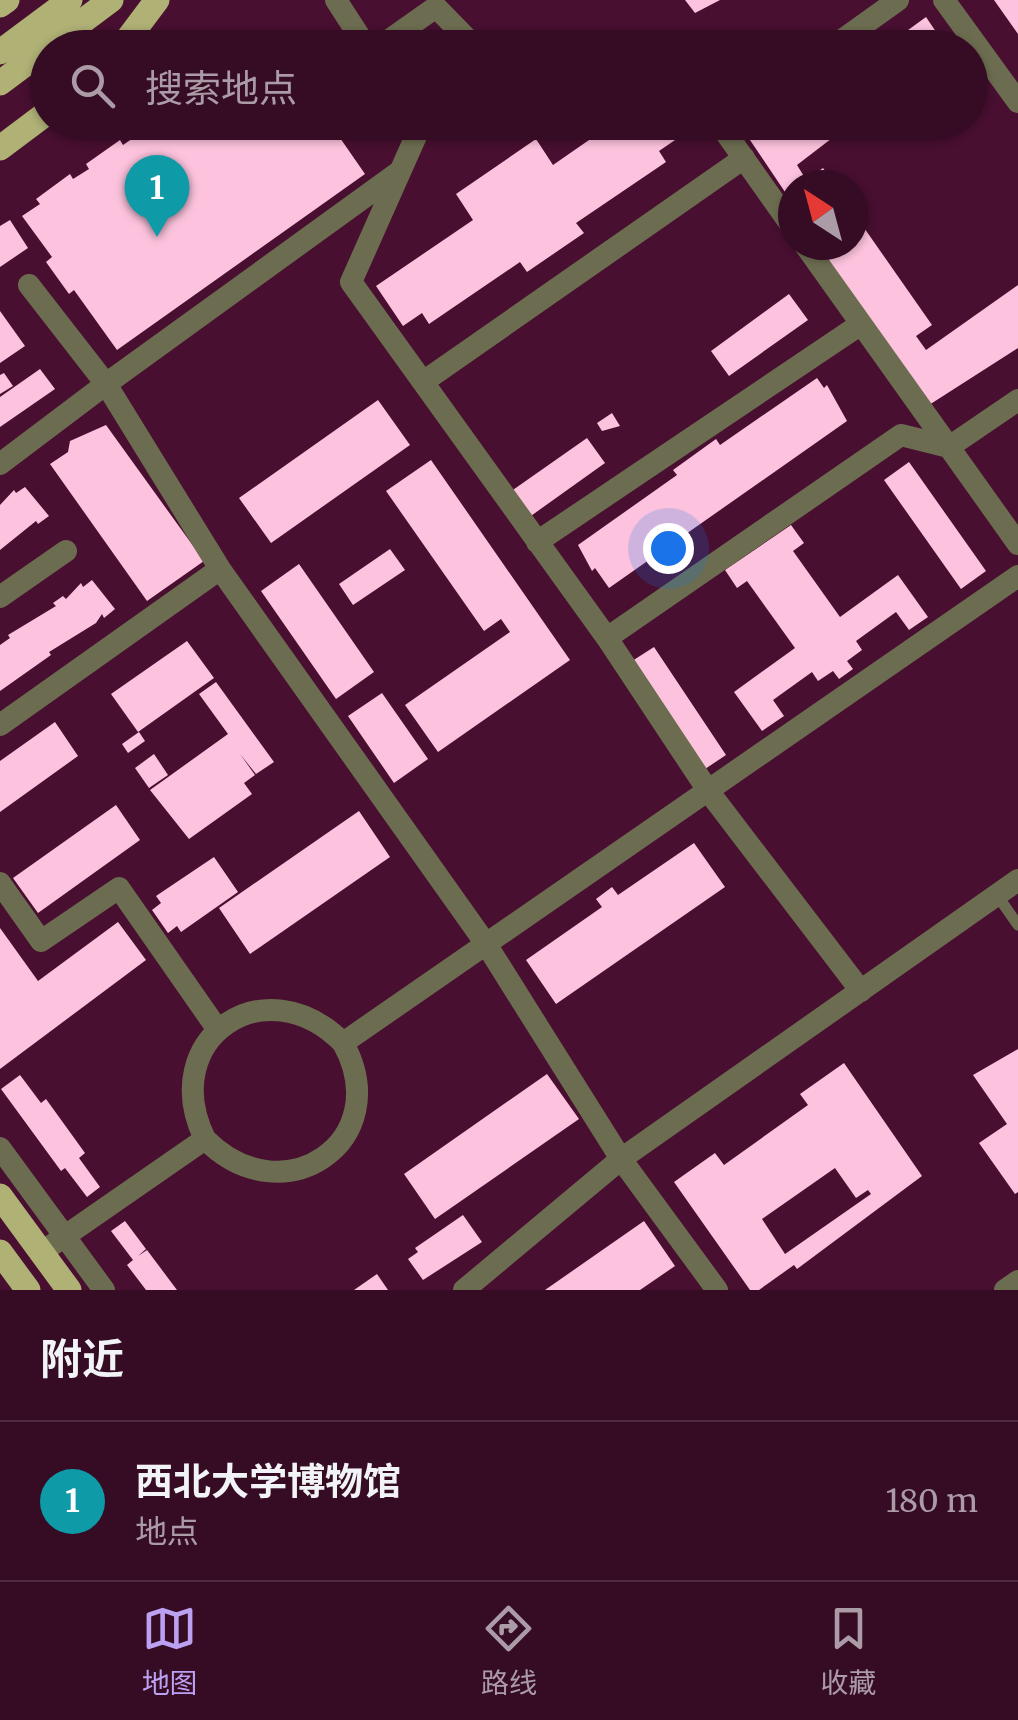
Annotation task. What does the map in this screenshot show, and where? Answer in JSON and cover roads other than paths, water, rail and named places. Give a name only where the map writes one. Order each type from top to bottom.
[{"type":"main road","points":[[0,5],[7,0]]},
{"type":"main road","points":[[0,52],[70,0]]},
{"type":"main road","points":[[71,30],[111,0]]},
{"type":"main road","points":[[134,30],[157,0]]},
{"type":"main road","points":[[0,83],[30,61]]},
{"type":"main road","points":[[0,148],[30,126]]},
{"type":"main road","points":[[0,1196],[69,1290]]},
{"type":"main road","points":[[0,1252],[28,1290]]},
{"type":"street","points":[[336,0],[355,30]]},
{"type":"street","points":[[856,30],[898,0]]},
{"type":"street","points":[[944,0],[966,30]]},
{"type":"street","points":[[400,30],[434,3],[459,30]]},
{"type":"street","points":[[988,61],[1018,102]]},
{"type":"street","points":[[414,140],[351,282],[607,638],[709,792],[861,991]]},
{"type":"street","points":[[732,140],[778,207]]},
{"type":"street","points":[[423,382],[744,158]]},
{"type":"street","points":[[0,464],[399,172]]},
{"type":"street","points":[[816,260],[1018,544]]},
{"type":"street","points":[[30,285],[106,384],[220,569],[486,944],[621,1159],[717,1290]]},
{"type":"street","points":[[538,542],[861,324]]},
{"type":"street","points":[[607,638],[901,434],[949,447],[1018,400]]},
{"type":"street","points":[[0,597],[66,550]]},
{"type":"street","points":[[0,724],[220,569]]},
{"type":"street","points":[[343,1043],[1018,576]]},
{"type":"street","points":[[464,1290],[621,1159],[1018,880]]},
{"type":"street","points":[[0,882],[41,941],[119,888],[218,1030]]},
{"type":"street","points":[[279,1008],[323,1022],[343,1043],[357,1078],[356,1110],[338,1145],[321,1160],[277,1174],[255,1172],[223,1157],[205,1139],[191,1098],[194,1066],[218,1030],[252,1010],[279,1008]]},
{"type":"street","points":[[42,1252],[205,1139]]},
{"type":"street","points":[[0,1148],[104,1290]]},
{"type":"street","points":[[1005,1290],[1018,1281]]},
{"type":"lane","points":[[996,895],[1018,924]]},
{"type":"place","name":"西北大学博物馆","points":[[157,237]]}]
